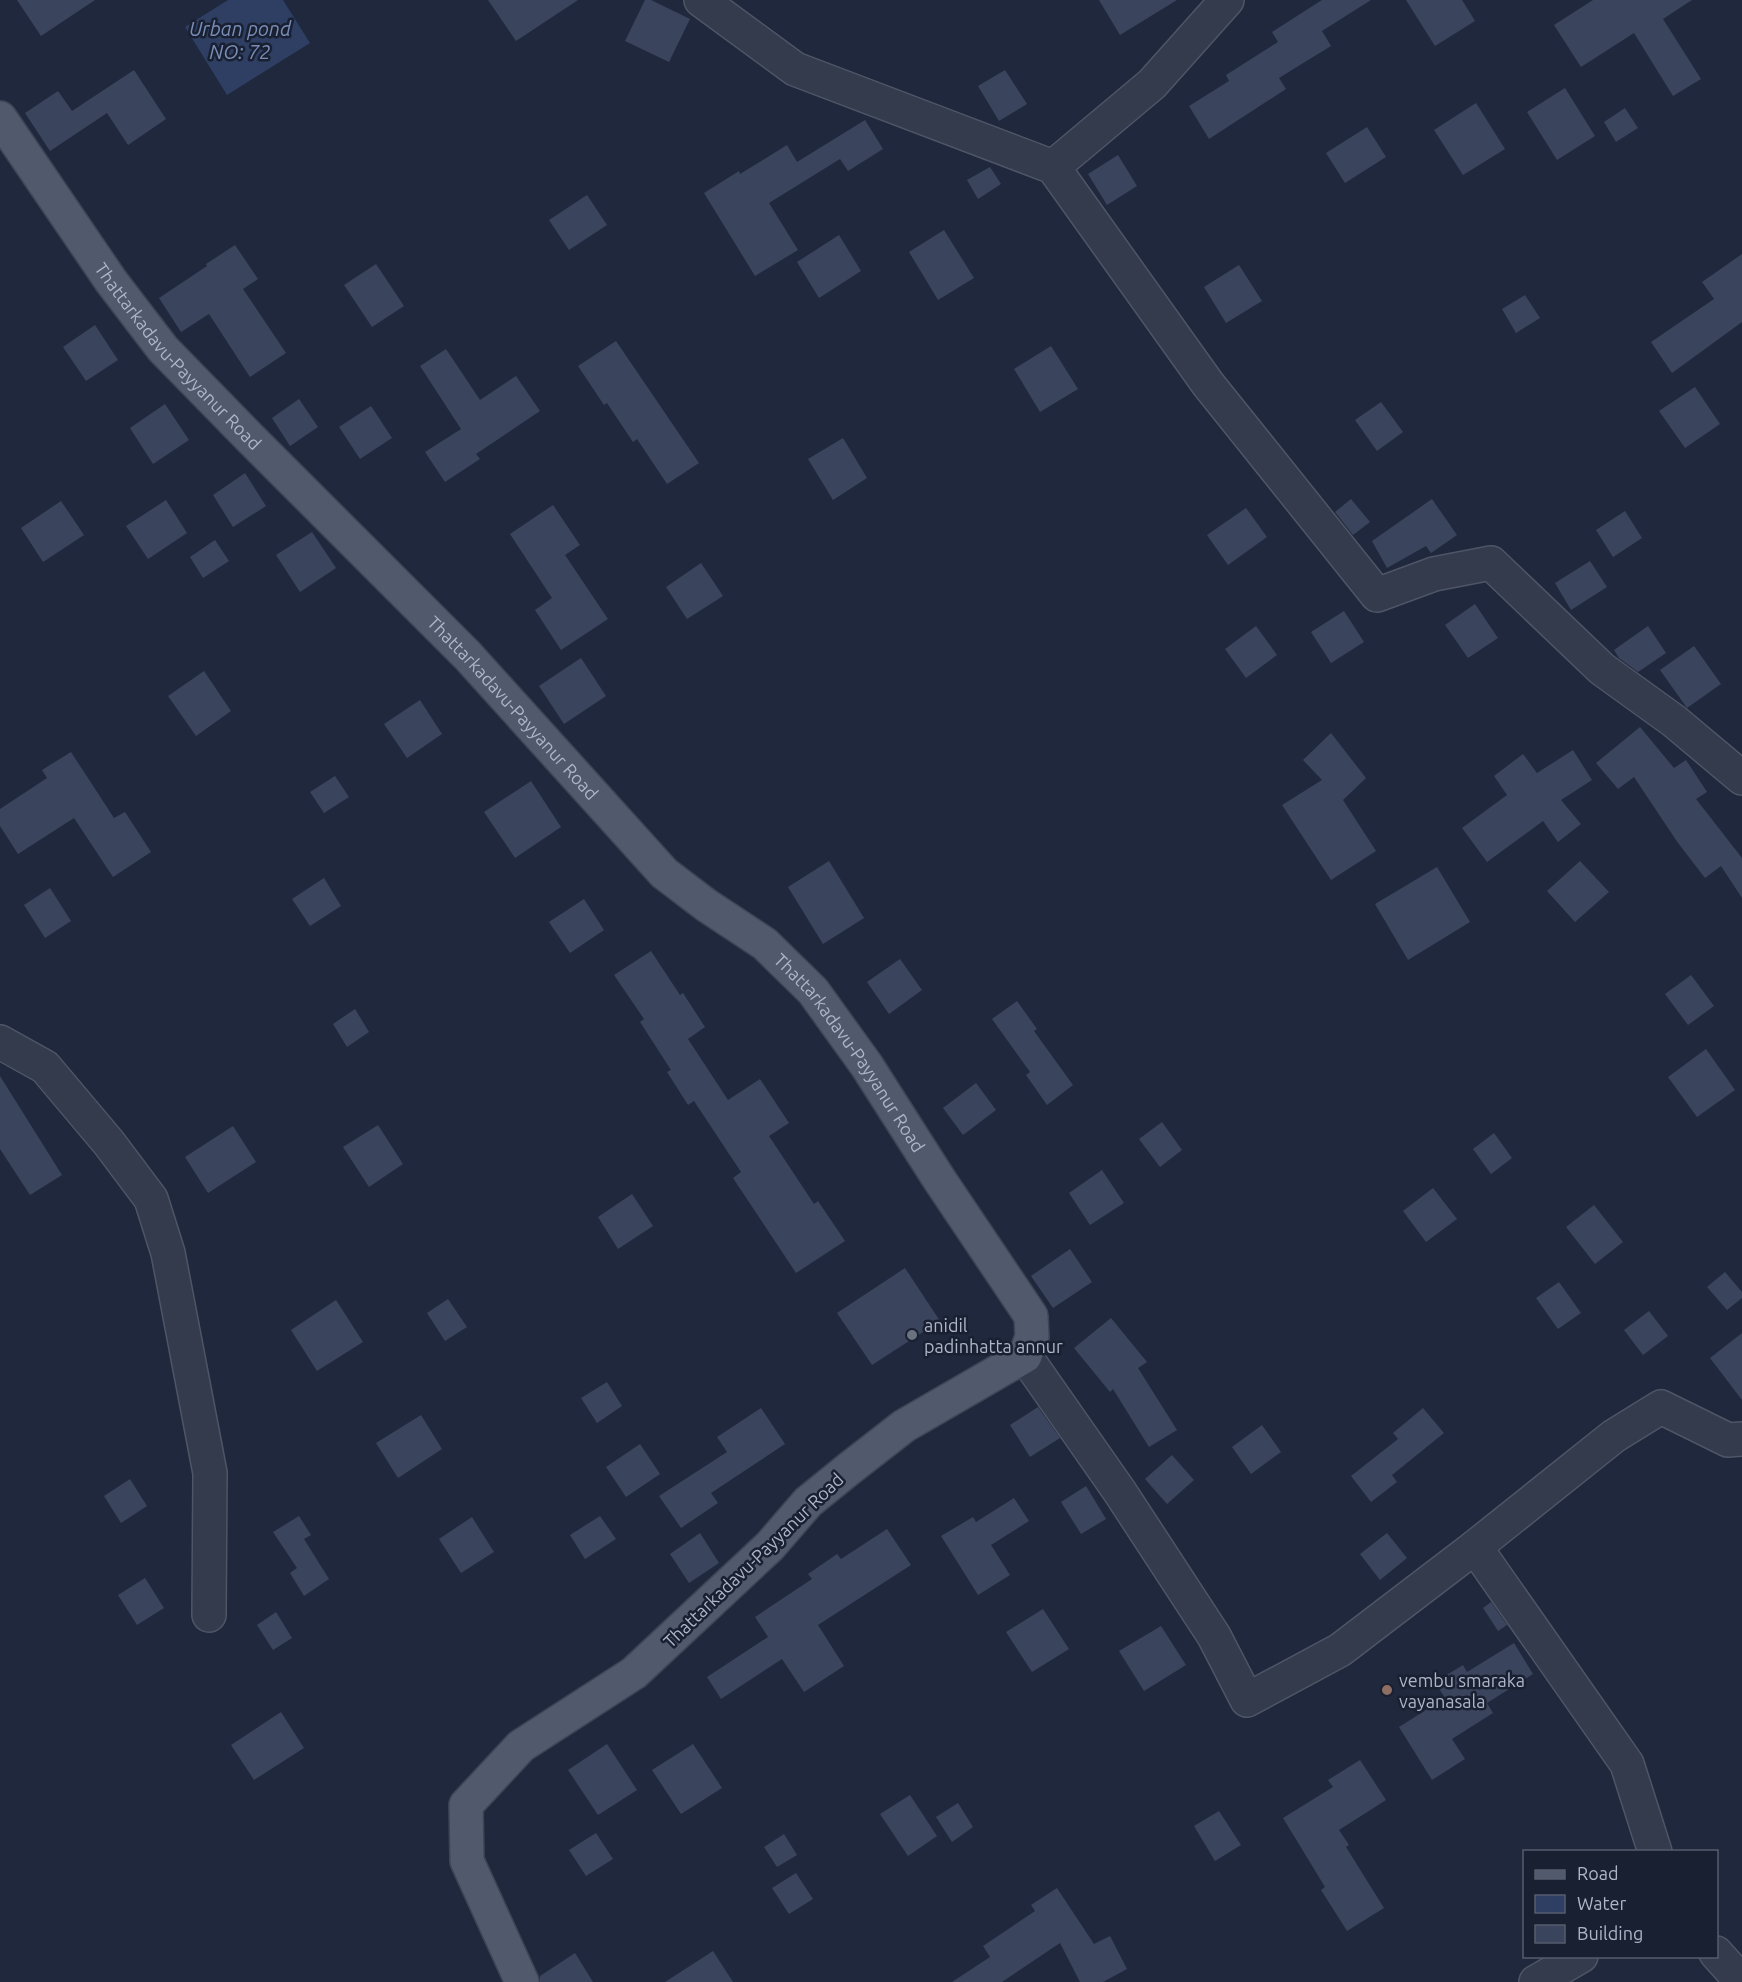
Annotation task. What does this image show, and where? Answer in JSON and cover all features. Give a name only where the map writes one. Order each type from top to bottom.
[{"type":"main road","name":"Thattarkadavu-Payyanur Road","points":[[0,118],[111,281],[163,349],[468,656],[664,873],[706,905],[765,944],[813,991],[867,1066],[1031,1316],[1032,1337],[1025,1356],[904,1426],[850,1468],[808,1502],[770,1546],[634,1673],[521,1746],[466,1804],[467,1861],[522,1982]]},
{"type":"street","points":[[701,0],[795,69],[1053,167],[1208,384],[1377,594],[1434,574],[1491,563],[1602,669],[1674,721],[1742,778]]},
{"type":"street","points":[[1053,167],[1152,84],[1227,0]]},
{"type":"street","points":[[0,1042],[45,1067],[109,1143],[151,1199],[168,1253],[210,1473],[208,1616]]},
{"type":"street","points":[[1025,1356],[1120,1492],[1208,1627],[1247,1700],[1340,1650],[1475,1547],[1614,1436],[1661,1407],[1728,1440],[1742,1439]]},
{"type":"street","points":[[1475,1547],[1627,1764],[1655,1850]]},
{"type":"street","points":[[1718,1955],[1742,1982]]},
{"type":"street","points":[[1536,1982],[1578,1958]]},
{"type":"water","name":"Urban pond NO: 72","points":[[228,0],[283,0],[310,43],[227,95],[185,27]]},
{"type":"building","points":[[17,0],[95,0],[41,36]]},
{"type":"building","points":[[488,0],[578,0],[516,41]]},
{"type":"building","points":[[645,0],[651,0],[690,19],[669,62],[625,41]]},
{"type":"building","points":[[1099,0],[1177,0],[1120,35]]},
{"type":"building","points":[[1322,0],[1371,0],[1322,31],[1331,46],[1279,78],[1286,89],[1209,139],[1189,106],[1229,81],[1226,75],[1278,42],[1272,32]]},
{"type":"building","points":[[1406,0],[1462,0],[1475,21],[1435,46]]},
{"type":"building","points":[[1593,0],[1692,0],[1663,19],[1701,79],[1673,96],[1634,33],[1581,67],[1554,25]]},
{"type":"building","points":[[134,70],[166,119],[128,145],[107,113],[50,151],[25,113],[58,91],[72,111]]},
{"type":"building","points":[[1005,70],[1027,104],[999,121],[978,86]]},
{"type":"building","points":[[1565,88],[1595,136],[1557,160],[1527,112]]},
{"type":"building","points":[[1476,103],[1505,149],[1463,175],[1434,130]]},
{"type":"building","points":[[1625,108],[1638,128],[1616,142],[1604,122]]},
{"type":"building","points":[[865,120],[883,149],[848,171],[840,159],[769,203],[798,250],[755,276],[704,193],[787,145],[797,162]]},
{"type":"building","points":[[1367,127],[1386,157],[1345,183],[1326,153]]},
{"type":"building","points":[[1118,155],[1137,186],[1107,205],[1088,174]]},
{"type":"building","points":[[990,167],[1001,184],[978,199],[967,180]]},
{"type":"building","points":[[587,195],[607,225],[569,250],[549,220]]},
{"type":"building","points":[[944,230],[974,278],[938,300],[909,252]]},
{"type":"building","points":[[839,235],[861,271],[819,298],[797,262]]},
{"type":"building","points":[[235,245],[258,279],[243,289],[286,353],[250,377],[209,314],[181,332],[159,298]]},
{"type":"building","points":[[1742,254],[1742,322],[1672,373],[1651,342],[1714,299],[1702,282]]},
{"type":"building","points":[[376,264],[404,306],[372,327],[344,285]]},
{"type":"building","points":[[1239,265],[1262,301],[1226,323],[1204,287]]},
{"type":"building","points":[[1525,295],[1540,318],[1516,333],[1502,309]]},
{"type":"building","points":[[95,325],[118,360],[86,381],[63,347]]},
{"type":"building","points":[[616,341],[699,463],[667,484],[637,439],[633,442],[607,403],[604,405],[578,366]]},
{"type":"building","points":[[1051,346],[1078,389],[1040,412],[1014,369]]},
{"type":"building","points":[[446,349],[480,400],[516,376],[540,411],[476,454],[480,459],[445,482],[425,452],[461,429],[420,366]]},
{"type":"building","points":[[1695,387],[1720,424],[1685,448],[1659,411]]},
{"type":"building","points":[[299,399],[318,427],[290,446],[272,418]]},
{"type":"building","points":[[1381,402],[1403,432],[1377,451],[1355,420]]},
{"type":"building","points":[[165,404],[189,440],[153,464],[130,428]]},
{"type":"building","points":[[371,406],[392,438],[360,459],[339,427]]},
{"type":"building","points":[[843,438],[867,478],[833,500],[808,459]]},
{"type":"building","points":[[245,473],[266,506],[233,527],[213,495]]},
{"type":"building","points":[[1351,499],[1370,522],[1353,535],[1335,512]]},
{"type":"building","points":[[1432,499],[1457,535],[1431,553],[1426,546],[1387,568],[1372,541]]},
{"type":"building","points":[[166,500],[187,533],[148,559],[126,526]]},
{"type":"building","points":[[61,501],[84,535],[43,562],[21,528]]},
{"type":"building","points":[[553,505],[580,545],[565,555],[608,619],[561,650],[535,610],[552,598],[510,534]]},
{"type":"building","points":[[1246,508],[1267,537],[1228,565],[1207,535]]},
{"type":"building","points":[[1625,511],[1642,538],[1613,557],[1596,530]]},
{"type":"building","points":[[312,532],[336,568],[300,592],[276,555]]},
{"type":"building","points":[[215,540],[229,561],[203,578],[190,557]]},
{"type":"building","points":[[1590,561],[1607,587],[1571,610],[1555,583]]},
{"type":"building","points":[[701,563],[723,596],[687,619],[666,587]]},
{"type":"building","points":[[1475,604],[1498,638],[1468,658],[1445,625]]},
{"type":"building","points":[[1344,611],[1364,642],[1331,663],[1311,632]]},
{"type":"building","points":[[1256,626],[1277,655],[1246,678],[1225,649]]},
{"type":"building","points":[[1648,626],[1666,653],[1638,672],[1619,658],[1614,650]]},
{"type":"building","points":[[1694,646],[1721,684],[1687,708],[1660,670]]},
{"type":"building","points":[[581,658],[606,696],[564,724],[539,686]]},
{"type":"building","points":[[204,671],[231,711],[196,736],[168,696]]},
{"type":"building","points":[[420,700],[442,734],[407,758],[384,724]]},
{"type":"building","points":[[1640,727],[1674,768],[1686,760],[1707,792],[1696,799],[1742,858],[1742,898],[1721,866],[1705,878],[1678,843],[1634,777],[1618,789],[1596,763]]},
{"type":"building","points":[[1331,733],[1366,778],[1343,800],[1376,851],[1331,880],[1282,805],[1322,780],[1303,760]]},
{"type":"building","points":[[1573,750],[1592,780],[1561,800],[1581,824],[1558,842],[1543,821],[1487,862],[1462,828],[1507,795],[1494,776],[1523,754],[1537,773]]},
{"type":"building","points":[[71,752],[114,818],[125,812],[151,852],[113,877],[74,818],[18,854],[0,826],[0,809],[47,778],[42,770]]},
{"type":"building","points":[[335,776],[349,797],[324,813],[310,792]]},
{"type":"building","points":[[531,781],[561,827],[515,858],[484,812]]},
{"type":"building","points":[[829,861],[864,918],[823,944],[788,887]]},
{"type":"building","points":[[1580,861],[1609,892],[1575,922],[1547,891]]},
{"type":"building","points":[[1437,867],[1470,922],[1408,960],[1375,904]]},
{"type":"building","points":[[324,878],[341,906],[310,926],[292,899]]},
{"type":"building","points":[[50,888],[71,921],[45,938],[24,905]]},
{"type":"building","points":[[584,899],[604,930],[570,953],[549,922]]},
{"type":"building","points":[[651,951],[680,995],[683,993],[705,1027],[688,1039],[728,1100],[760,1079],[789,1123],[769,1136],[814,1204],[818,1201],[845,1241],[796,1273],[733,1178],[741,1172],[694,1101],[688,1105],[667,1072],[671,1070],[640,1022],[644,1019],[614,975]]},
{"type":"building","points":[[900,959],[922,990],[889,1014],[867,982]]},
{"type":"building","points":[[1691,975],[1714,1006],[1688,1025],[1665,994]]},
{"type":"building","points":[[1017,1001],[1037,1029],[1034,1031],[1073,1085],[1047,1105],[1026,1075],[1030,1072],[992,1019]]},
{"type":"building","points":[[355,1009],[369,1032],[347,1047],[333,1024]]},
{"type":"building","points":[[1706,1049],[1735,1090],[1697,1117],[1668,1077]]},
{"type":"building","points":[[0,1076],[62,1175],[30,1195],[0,1149]]},
{"type":"building","points":[[976,1083],[996,1110],[963,1135],[943,1108]]},
{"type":"building","points":[[1162,1122],[1182,1150],[1160,1167],[1139,1139]]},
{"type":"building","points":[[378,1125],[403,1164],[369,1187],[343,1147]]},
{"type":"building","points":[[233,1126],[256,1162],[208,1193],[185,1157]]},
{"type":"building","points":[[1494,1133],[1512,1158],[1491,1174],[1473,1149]]},
{"type":"building","points":[[1102,1170],[1124,1203],[1090,1225],[1069,1193]]},
{"type":"building","points":[[1433,1188],[1457,1219],[1426,1242],[1403,1211]]},
{"type":"building","points":[[632,1194],[653,1226],[618,1249],[598,1217]]},
{"type":"building","points":[[1594,1205],[1623,1242],[1595,1264],[1566,1227]]},
{"type":"building","points":[[1070,1249],[1092,1282],[1053,1308],[1031,1276]]},
{"type":"building","points":[[905,1268],[940,1321],[872,1365],[837,1313]]},
{"type":"building","points":[[1725,1272],[1742,1292],[1742,1298],[1727,1310],[1707,1287]]},
{"type":"building","points":[[1559,1282],[1581,1313],[1558,1329],[1536,1298]]},
{"type":"building","points":[[448,1299],[467,1327],[445,1341],[427,1313]]},
{"type":"building","points":[[336,1300],[363,1342],[317,1371],[291,1330]]},
{"type":"building","points":[[1649,1311],[1668,1336],[1643,1355],[1624,1330]]},
{"type":"building","points":[[1111,1318],[1147,1362],[1138,1368],[1177,1430],[1149,1447],[1113,1389],[1110,1392],[1074,1348]]},
{"type":"building","points":[[1742,1333],[1742,1400],[1710,1358]]},
{"type":"building","points":[[607,1382],[622,1406],[597,1423],[581,1398]]},
{"type":"building","points":[[1038,1407],[1060,1438],[1030,1457],[1010,1425]]},
{"type":"building","points":[[761,1408],[785,1444],[711,1493],[718,1503],[681,1528],[659,1496],[727,1452],[717,1437]]},
{"type":"building","points":[[1423,1408],[1444,1433],[1392,1475],[1397,1482],[1371,1502],[1351,1476],[1398,1439],[1393,1433]]},
{"type":"building","points":[[421,1415],[442,1449],[398,1478],[376,1443]]},
{"type":"building","points":[[1262,1425],[1281,1452],[1251,1474],[1232,1447]]},
{"type":"building","points":[[640,1444],[660,1474],[626,1497],[606,1467]]},
{"type":"building","points":[[1172,1455],[1194,1480],[1167,1504],[1145,1479]]},
{"type":"building","points":[[130,1479],[147,1506],[121,1523],[104,1496]]},
{"type":"building","points":[[1086,1486],[1106,1519],[1081,1534],[1061,1502]]},
{"type":"building","points":[[1014,1498],[1029,1521],[991,1545],[1010,1575],[978,1595],[941,1536],[973,1517],[976,1522]]},
{"type":"building","points":[[299,1516],[311,1535],[304,1539],[329,1579],[304,1596],[290,1573],[297,1568],[273,1532]]},
{"type":"building","points":[[600,1516],[616,1539],[585,1559],[570,1535]]},
{"type":"building","points":[[472,1517],[494,1552],[461,1573],[439,1539]]},
{"type":"building","points":[[887,1529],[911,1565],[818,1625],[844,1666],[804,1692],[782,1659],[721,1699],[707,1677],[768,1637],[755,1617],[812,1579],[808,1574],[837,1554],[841,1559]]},
{"type":"building","points":[[700,1533],[719,1563],[689,1583],[670,1554]]},
{"type":"building","points":[[1387,1533],[1407,1558],[1380,1580],[1360,1554]]},
{"type":"building","points":[[145,1578],[164,1608],[137,1625],[118,1595]]},
{"type":"building","points":[[1491,1602],[1507,1625],[1498,1631],[1483,1608]]},
{"type":"building","points":[[1043,1609],[1069,1649],[1032,1672],[1006,1632]]},
{"type":"building","points":[[276,1612],[292,1638],[273,1650],[257,1625]]},
{"type":"building","points":[[1161,1626],[1186,1665],[1144,1691],[1119,1651]]},
{"type":"building","points":[[1514,1643],[1533,1674],[1487,1703],[1493,1713],[1452,1739],[1465,1759],[1432,1780],[1399,1727],[1445,1698],[1435,1682],[1463,1665],[1467,1672]]},
{"type":"building","points":[[281,1712],[304,1748],[254,1780],[231,1745]]},
{"type":"building","points":[[607,1744],[637,1790],[598,1815],[568,1770]]},
{"type":"building","points":[[693,1744],[722,1788],[681,1814],[652,1770]]},
{"type":"building","points":[[1360,1760],[1386,1800],[1339,1830],[1349,1845],[1346,1847],[1384,1908],[1347,1931],[1321,1890],[1325,1887],[1283,1818],[1333,1787],[1328,1780]]},
{"type":"building","points":[[910,1795],[937,1836],[908,1856],[880,1814]]},
{"type":"building","points":[[958,1803],[973,1827],[952,1842],[936,1817]]},
{"type":"building","points":[[1219,1811],[1241,1845],[1215,1861],[1194,1826]]},
{"type":"building","points":[[596,1833],[613,1859],[586,1876],[569,1850]]},
{"type":"building","points":[[784,1834],[797,1855],[777,1867],[764,1847]]},
{"type":"building","points":[[796,1873],[813,1899],[789,1914],[772,1888]]},
{"type":"building","points":[[1057,1888],[1094,1944],[1110,1936],[1127,1969],[1103,1982],[1080,1982],[1060,1943],[1002,1982],[952,1982],[990,1957],[983,1946],[1035,1911],[1031,1905]]},
{"type":"building","points":[[713,1951],[733,1982],[665,1982]]},
{"type":"building","points":[[575,1953],[593,1982],[540,1982],[540,1976]]},
{"type":"place","name":"anidil padinhatta annur","points":[[912,1335]]},
{"type":"place","name":"vembu smaraka vayanasala","points":[[1387,1690]]}]
